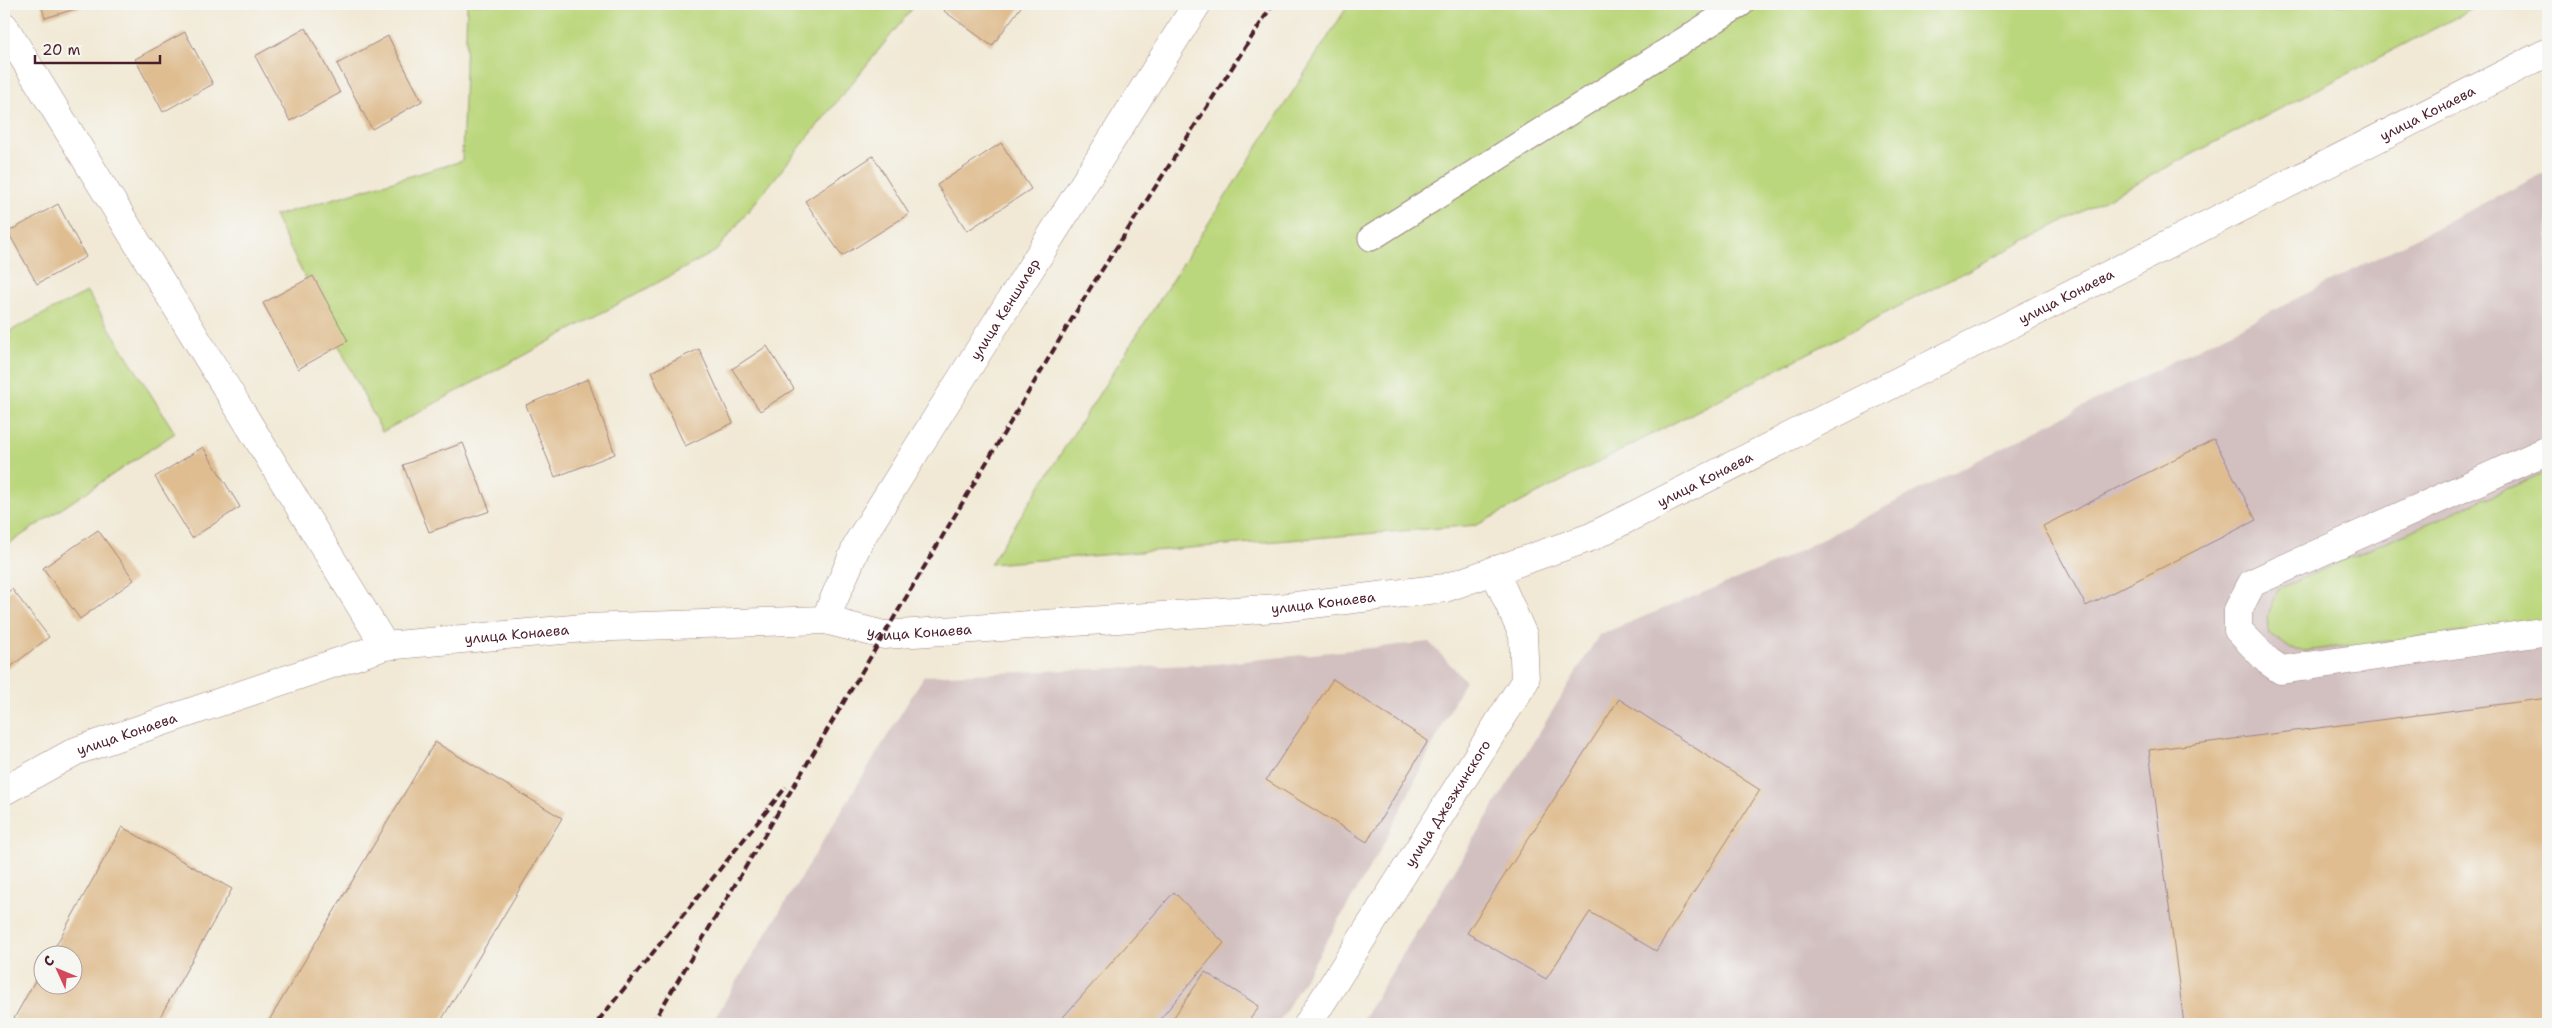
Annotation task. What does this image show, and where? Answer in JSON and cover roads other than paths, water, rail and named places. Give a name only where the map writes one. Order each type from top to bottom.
[{"type":"main road","name":"улица Кеншилер","points":[[824,620],[859,541],[1198,4]]},
{"type":"main road","points":[[4,26],[385,646]]},
{"type":"main road","name":"улица Конаева","points":[[4,791],[76,751],[385,646],[584,628],[824,620],[884,635],[1279,608],[1446,588],[1591,537],[2548,52]]},
{"type":"main road","points":[[2548,450],[2252,583],[2238,610],[2238,630],[2268,661],[2281,670],[2548,631]]},
{"type":"main road","name":"улица Джезжинского","points":[[1308,1024],[1525,681],[1523,635],[1494,570]]},
{"type":"lane","points":[[1371,238],[1741,4]]},
{"type":"railway","points":[[652,1024],[1091,287],[1273,4]]},
{"type":"railway","points":[[598,1021],[786,787]]}]
